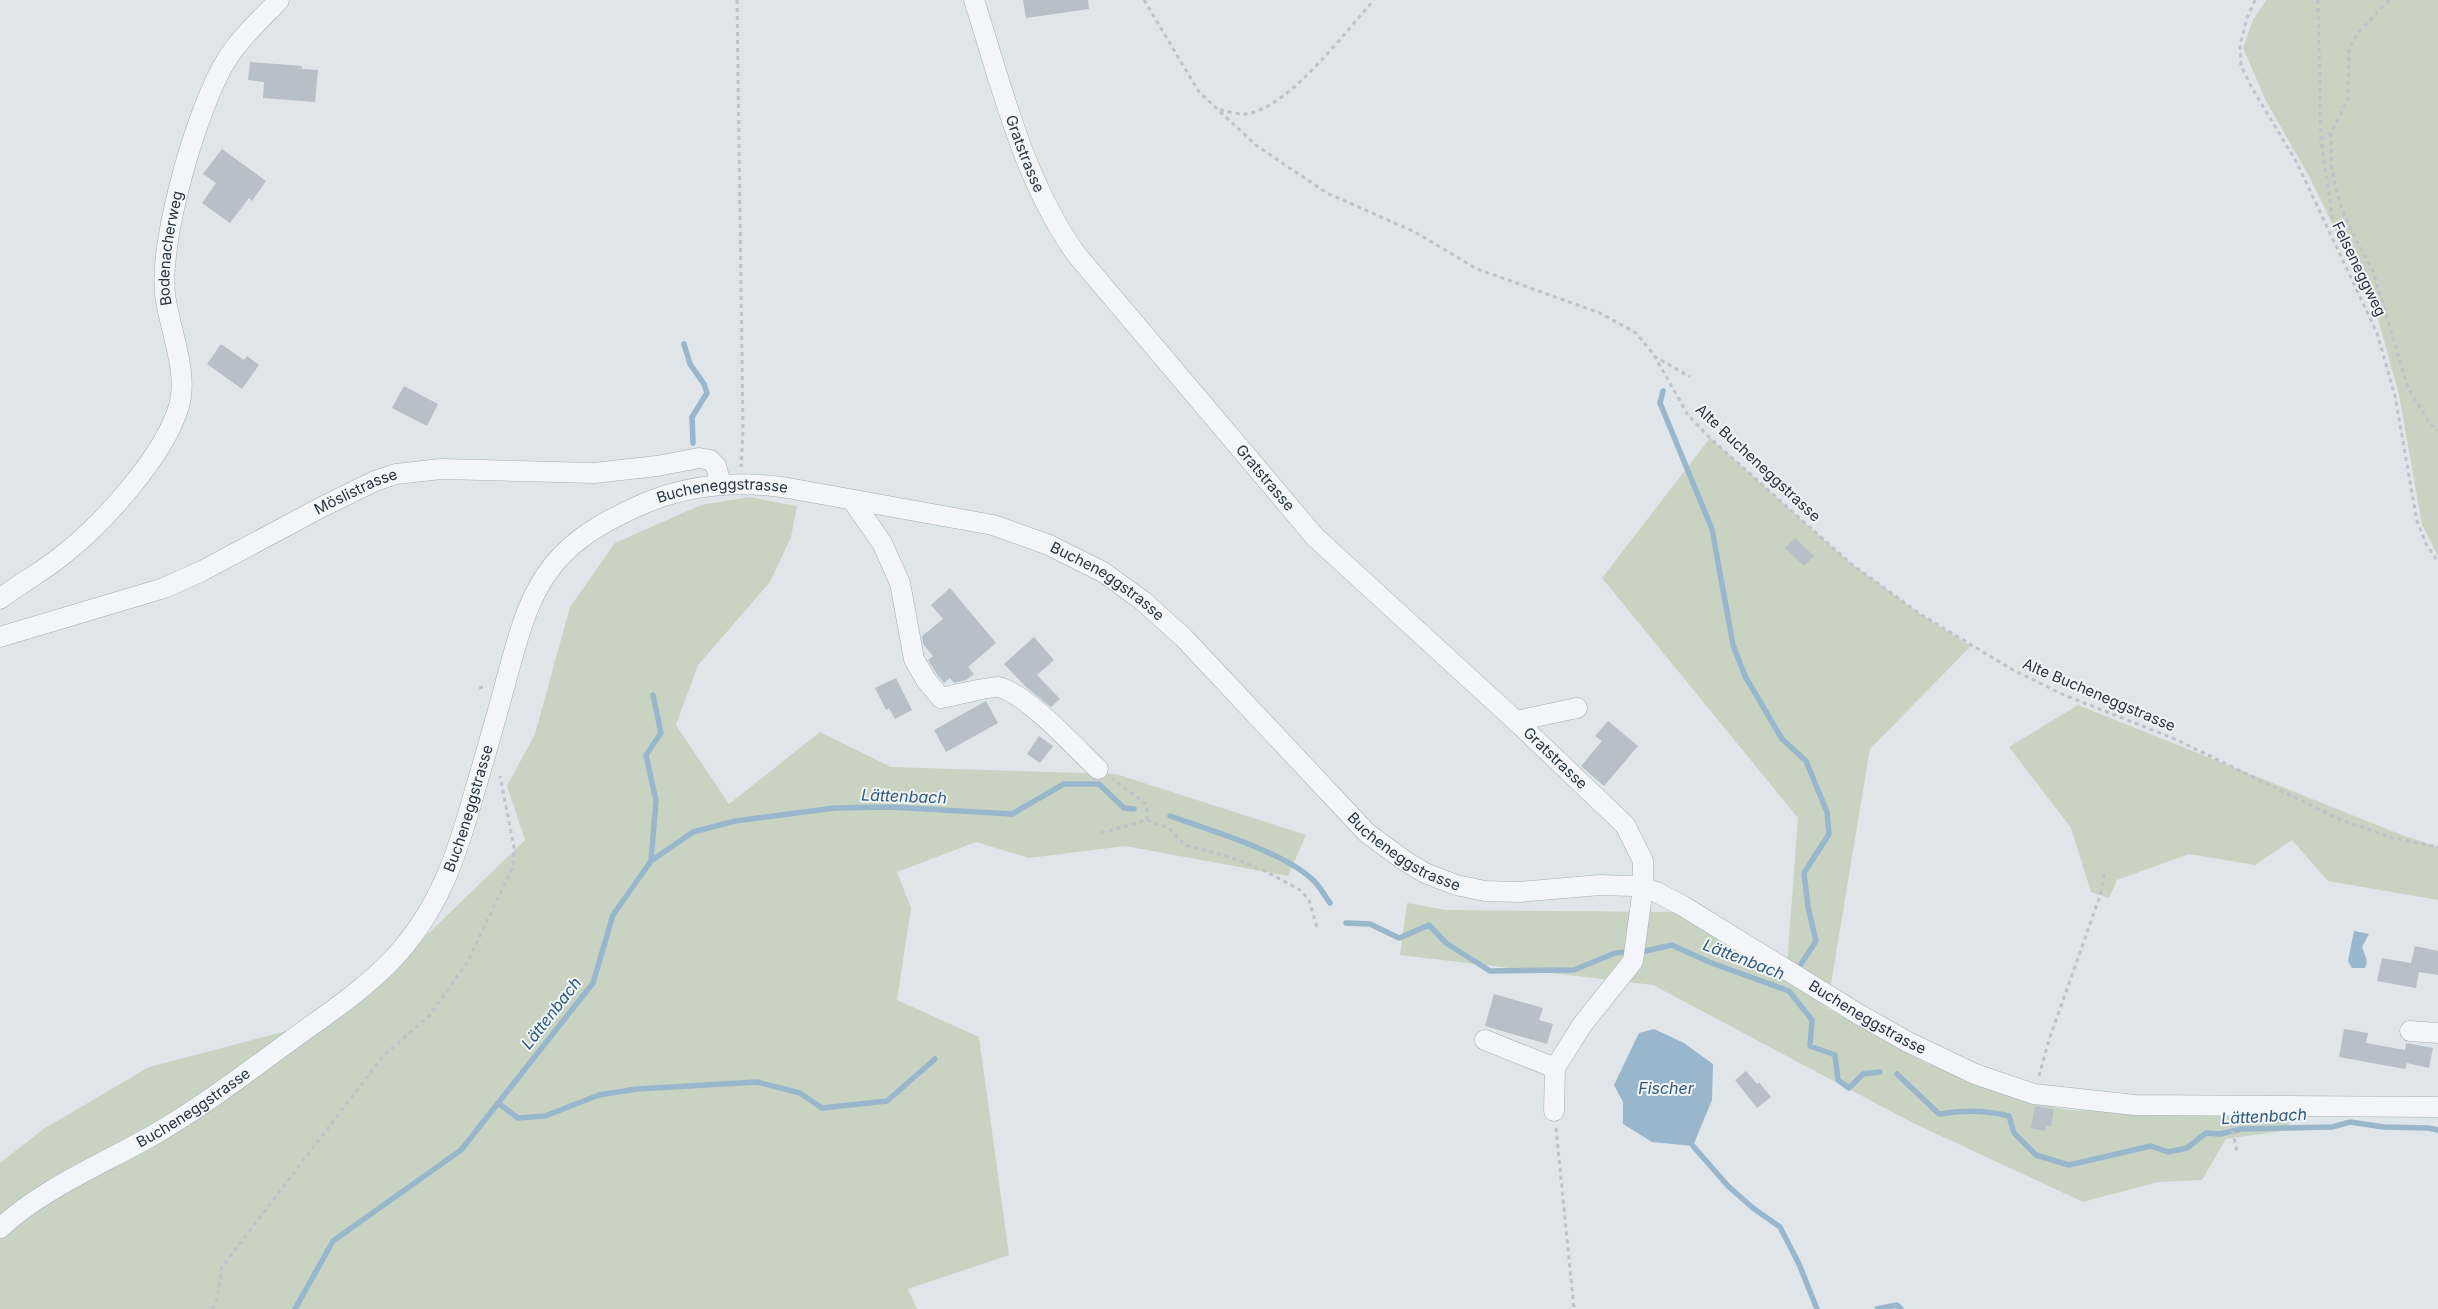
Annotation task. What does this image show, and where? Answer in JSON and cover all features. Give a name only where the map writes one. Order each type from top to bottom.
[{"type":"street","name":"Bodenacherweg","points":[[0,599],[59,558],[87,534],[124,496],[172,426],[180,404],[182,385],[165,294],[164,265],[187,157],[213,85],[226,60],[239,42],[279,0]]},
{"type":"street","name":"Gratstrasse","points":[[974,0],[1022,149],[1040,195],[1056,225],[1076,254],[1315,537],[1516,721],[1625,826],[1643,862],[1642,888],[1633,961],[1582,1025],[1555,1068]]},
{"type":"street","name":"Möslistrasse","points":[[0,637],[164,588],[202,571],[322,506],[375,481],[396,474],[441,469],[594,473],[656,466],[699,458],[710,460],[731,484]]},
{"type":"street","name":"Bucheneggstrasse","points":[[0,1228],[43,1196],[178,1121],[205,1103],[360,988],[391,961],[427,914],[451,869],[522,626],[539,587],[551,567],[575,542],[617,515],[673,493],[731,484],[788,488],[1012,530],[1064,551],[1116,581],[1143,601],[1184,638],[1354,821],[1384,846],[1425,872],[1456,885],[1486,891],[1519,892],[1620,885],[1642,888],[1669,898],[1860,1015],[1908,1042],[1975,1074],[2034,1094],[2135,1105],[2438,1107]]},
{"type":"street","points":[[852,500],[882,543],[900,583],[914,659],[926,680],[941,698],[996,686],[1020,696],[1098,769]]},
{"type":"street","points":[[1516,721],[1577,708]]},
{"type":"street","points":[[2410,1031],[2438,1033]]},
{"type":"street","points":[[1484,1040],[1555,1068],[1554,1111]]},
{"type":"path","points":[[731,484],[742,430],[737,0]]},
{"type":"path","name":"Alte Bucheneggstrasse","points":[[1144,0],[1199,92],[1256,146],[1328,193],[1415,232],[1477,269],[1600,313],[1636,333],[1654,356],[1688,415],[1710,438],[1850,563],[1920,614],[2013,670],[2062,694],[2175,740],[2339,820],[2393,838],[2438,847]]},
{"type":"path","points":[[1219,110],[1244,115],[1265,110],[1290,93],[1374,0]]},
{"type":"path","name":"Felseneggweg","points":[[2256,0],[2247,18],[2240,45],[2241,66],[2297,163],[2361,295],[2377,333],[2395,396],[2417,521],[2426,544],[2438,562]]},
{"type":"path","points":[[2318,0],[2321,138],[2332,216],[2357,273],[2361,295]]},
{"type":"path","points":[[2389,0],[2358,33],[2349,48],[2348,100],[2331,133],[2331,166],[2340,204],[2355,238],[2373,271],[2408,388],[2429,422],[2438,431]]},
{"type":"path","points":[[2321,138],[2331,133]]},
{"type":"path","points":[[2325,160],[2331,166]]},
{"type":"path","points":[[1654,356],[1690,377]]},
{"type":"path","points":[[1098,769],[1147,805],[1147,820]]},
{"type":"path","points":[[212,1309],[217,1300],[222,1267],[383,1056],[429,1016],[467,963],[513,867],[514,847],[500,772]]},
{"type":"path","points":[[1102,833],[1147,820],[1169,828],[1185,845],[1230,857],[1300,890],[1309,900],[1317,927]]},
{"type":"path","points":[[2034,1094],[2049,1040],[2101,894],[2104,874]]},
{"type":"path","points":[[1554,1111],[1574,1309]]},
{"type":"path","points":[[2231,1123],[2237,1152]]},
{"type":"green space","points":[[2266,0],[2438,0],[2438,556],[2422,525],[2399,395],[2378,319],[2310,178],[2266,101],[2243,48],[2253,20]]},
{"type":"green space","points":[[1710,438],[1850,563],[1920,614],[1971,646],[1870,749],[1827,1008],[1924,1062],[2022,1101],[2068,1110],[2290,1119],[2288,1130],[2226,1139],[2202,1180],[2158,1182],[2083,1202],[1911,1122],[1653,985],[1400,955],[1407,903],[1446,910],[1678,912],[1786,979],[1798,818],[1602,578]]},
{"type":"green space","points":[[749,497],[797,506],[791,537],[770,582],[698,665],[676,725],[729,804],[820,732],[891,767],[1116,774],[1306,835],[1288,876],[1125,846],[1029,858],[976,842],[897,872],[911,908],[897,1000],[979,1037],[1009,1255],[908,1289],[917,1309],[0,1309],[0,1163],[45,1128],[149,1067],[321,1022],[404,957],[525,840],[507,786],[535,734],[570,607],[615,543],[701,505]]},
{"type":"green space","points":[[2078,705],[2402,835],[2438,847],[2438,900],[2328,881],[2292,840],[2255,865],[2189,854],[2117,880],[2109,898],[2091,892],[2071,828],[2009,747]]},
{"type":"water","points":[[2354,931],[2369,934],[2362,947],[2367,960],[2365,968],[2352,968],[2348,961]]},
{"type":"water","name":"Fischer","points":[[1654,1029],[1684,1043],[1713,1064],[1712,1100],[1693,1146],[1652,1142],[1623,1124],[1623,1102],[1614,1085],[1639,1033]]},
{"type":"building","points":[[1023,0],[1088,0],[1089,9],[1026,18]]},
{"type":"building","points":[[250,62],[302,66],[302,69],[318,70],[315,102],[263,98],[264,82],[248,80]]},
{"type":"building","points":[[222,149],[266,181],[252,201],[249,198],[230,223],[202,203],[216,183],[203,174]]},
{"type":"building","points":[[221,344],[244,360],[247,356],[259,365],[242,389],[207,364]]},
{"type":"building","points":[[404,386],[438,404],[427,426],[392,408]]},
{"type":"building","points":[[1795,538],[1814,556],[1804,566],[1785,548]]},
{"type":"building","points":[[950,588],[996,643],[968,667],[974,674],[966,680],[954,683],[950,678],[944,683],[928,660],[933,656],[923,644],[922,636],[943,619],[931,605]]},
{"type":"building","points":[[1034,637],[1054,660],[1037,675],[1060,699],[1051,707],[1025,686],[1004,664]]},
{"type":"building","points":[[896,678],[912,710],[895,719],[889,708],[886,710],[875,688]]},
{"type":"building","points":[[986,701],[998,723],[946,752],[934,730]]},
{"type":"building","points":[[1608,721],[1638,746],[1604,786],[1581,766],[1602,741],[1595,736]]},
{"type":"building","points":[[1039,736],[1053,746],[1040,763],[1027,754]]},
{"type":"building","points":[[2415,946],[2438,951],[2438,975],[2419,972],[2416,988],[2377,981],[2382,958],[2411,963]]},
{"type":"building","points":[[1494,994],[1543,1008],[1539,1020],[1553,1024],[1547,1044],[1485,1026]]},
{"type":"building","points":[[2344,1029],[2368,1033],[2366,1043],[2405,1050],[2406,1043],[2433,1048],[2429,1068],[2407,1063],[2405,1069],[2339,1057]]},
{"type":"building","points":[[1746,1071],[1757,1084],[1759,1082],[1771,1097],[1757,1108],[1735,1080]]},
{"type":"building","points":[[2035,1106],[2054,1110],[2051,1126],[2046,1126],[2045,1131],[2031,1128]]},
{"type":"waterway","points":[[684,344],[690,364],[704,384],[707,393],[692,417],[693,443]]},
{"type":"waterway","points":[[1663,391],[1660,403],[1712,529],[1733,645],[1745,676],[1782,739],[1806,761],[1827,812],[1829,834],[1804,873],[1808,907],[1816,941],[1801,964]]},
{"type":"waterway","points":[[651,861],[656,801],[646,755],[661,733],[653,695]]},
{"type":"waterway","name":"Lättenbach","points":[[295,1309],[333,1241],[461,1150],[593,983],[613,915],[651,861],[693,832],[735,821],[835,808],[891,807],[1012,814],[1064,784],[1099,784],[1124,808],[1134,809]]},
{"type":"waterway","name":"Lättenbach","points":[[1170,816],[1246,843],[1285,861],[1301,870],[1314,881],[1330,903]]},
{"type":"waterway","name":"Lättenbach","points":[[1346,923],[1370,924],[1399,938],[1429,925],[1446,943],[1490,971],[1574,970],[1615,953],[1626,952]]},
{"type":"waterway","name":"Lättenbach","points":[[1645,951],[1672,945],[1709,962],[1789,991],[1812,1020],[1810,1046],[1835,1055],[1838,1080],[1849,1088],[1863,1074],[1880,1072]]},
{"type":"waterway","points":[[498,1103],[518,1118],[545,1116],[599,1095],[637,1089],[757,1082],[800,1093],[822,1108],[887,1101],[935,1059]]},
{"type":"waterway","name":"Lättenbach","points":[[1897,1074],[1939,1114],[1974,1111],[2009,1116],[2014,1133],[2036,1155],[2069,1165],[2151,1146],[2168,1152],[2187,1148],[2206,1133],[2220,1134],[2241,1129],[2332,1127],[2350,1122],[2384,1127],[2438,1130]]},
{"type":"waterway","points":[[1693,1146],[1728,1186],[1753,1208],[1780,1227],[1799,1264],[1817,1309]]},
{"type":"waterway","points":[[1877,1309],[1897,1305],[1901,1309]]}]
